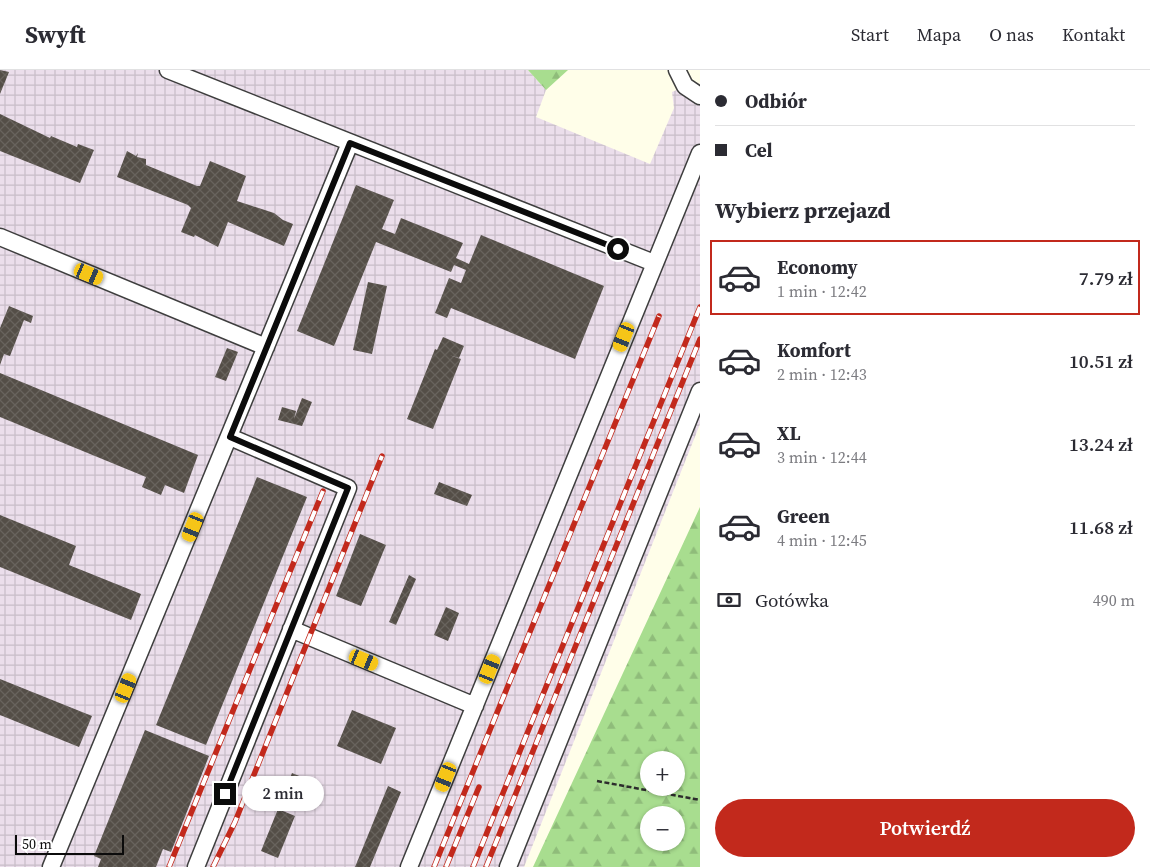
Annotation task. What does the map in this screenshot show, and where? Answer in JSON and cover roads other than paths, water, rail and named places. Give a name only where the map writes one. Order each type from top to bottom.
[{"type":"lane","points":[[168,70],[654,263]]},
{"type":"lane","points":[[677,70],[685,86],[700,96]]},
{"type":"lane","points":[[51,867],[350,143]]},
{"type":"lane","points":[[410,867],[700,153]]},
{"type":"lane","points":[[0,237],[266,347]]},
{"type":"lane","points":[[508,867],[700,391]]},
{"type":"lane","points":[[196,867],[348,488],[230,437]]},
{"type":"lane","points":[[291,629],[475,706]]},
{"type":"railway","points":[[473,867],[700,307]]},
{"type":"railway","points":[[434,867],[659,316]]},
{"type":"railway","points":[[486,867],[700,339]]},
{"type":"railway","points":[[213,867],[235,822],[382,456]]},
{"type":"railway","points":[[169,867],[323,491]]},
{"type":"railway","points":[[446,867],[479,787]]}]
